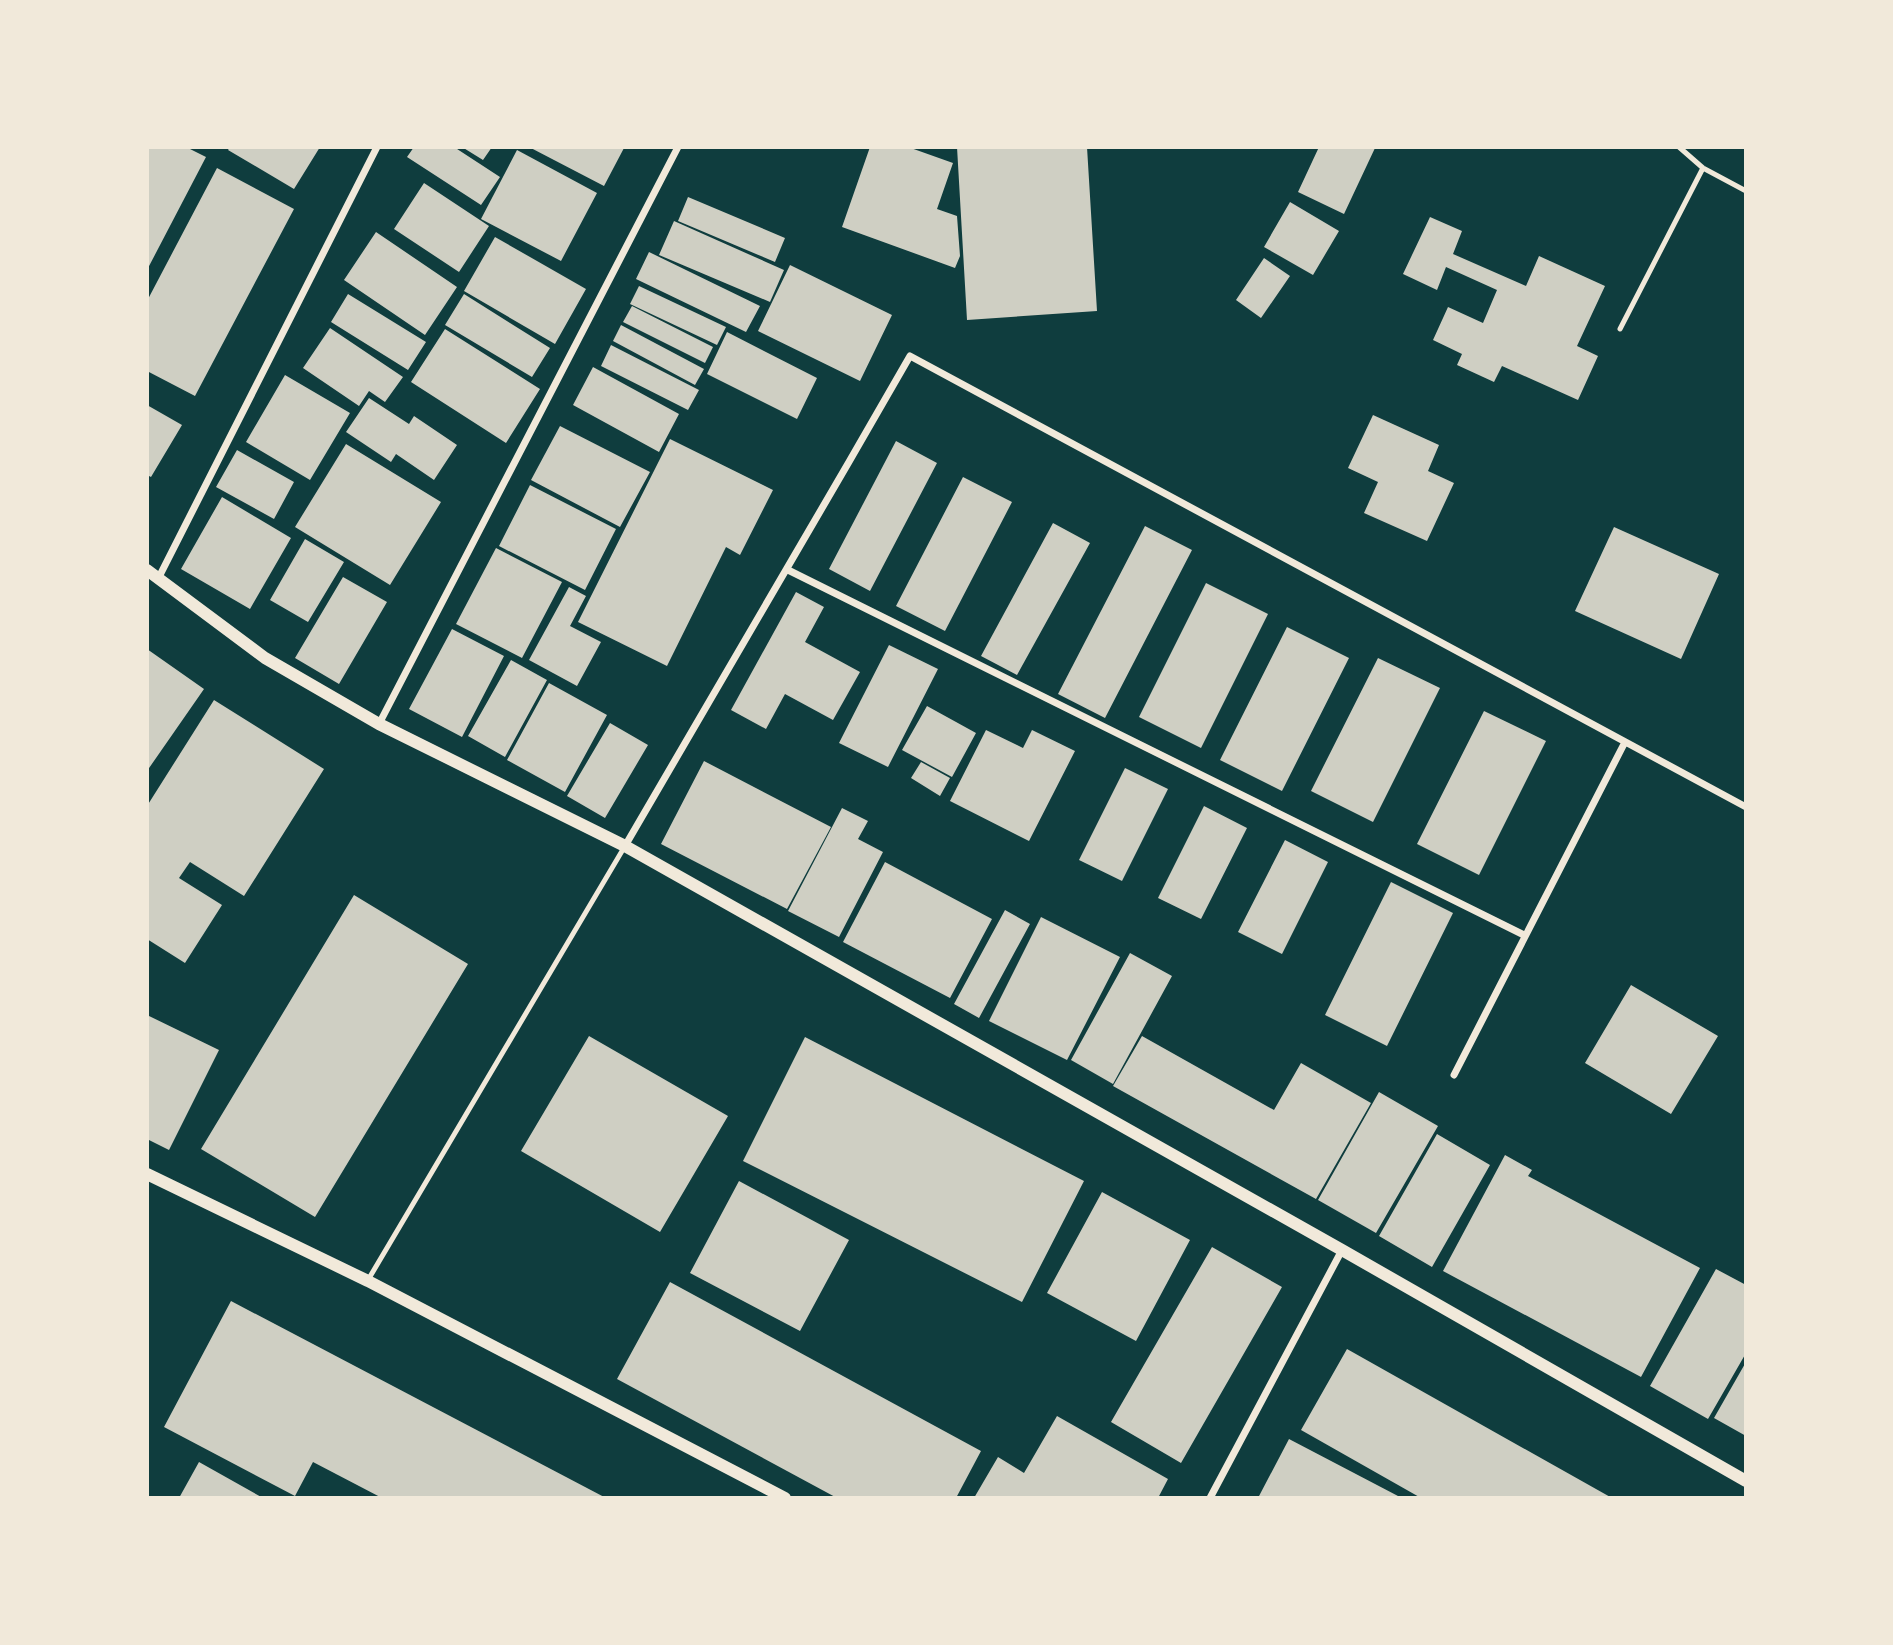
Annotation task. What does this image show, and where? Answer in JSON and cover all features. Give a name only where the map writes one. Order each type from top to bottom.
[{"type":"street","points":[[158,579],[377,147]]},
{"type":"street","points":[[379,724],[678,147]]},
{"type":"street","points":[[625,846],[788,570],[910,356],[1746,807]]},
{"type":"street","points":[[147,570],[265,658],[379,724],[625,846],[1746,1481]]},
{"type":"street","points":[[788,570],[1524,935]]},
{"type":"street","points":[[1454,1075],[1625,741]]},
{"type":"street","points":[[147,1174],[368,1280],[785,1498]]},
{"type":"street","points":[[1210,1498],[1342,1250]]},
{"type":"lane","points":[[1679,147],[1703,168],[1746,191]]},
{"type":"lane","points":[[1620,329],[1703,168]]},
{"type":"lane","points":[[368,1280],[625,846]]},
{"type":"building","points":[[147,147],[186,147],[206,157],[147,270]]},
{"type":"building","points":[[230,147],[320,147],[294,189],[228,150]]},
{"type":"building","points":[[414,147],[454,147],[500,177],[481,205],[407,157]]},
{"type":"building","points":[[462,147],[492,147],[483,160]]},
{"type":"building","points":[[529,147],[621,147],[624,148],[604,186]]},
{"type":"building","points":[[870,147],[908,147],[953,163],[937,209],[957,216],[960,256],[955,268],[842,227]]},
{"type":"building","points":[[957,147],[1087,147],[1097,311],[967,320]]},
{"type":"building","points":[[1319,147],[1375,148],[1344,214],[1298,192]]},
{"type":"building","points":[[517,150],[597,193],[561,261],[481,219]]},
{"type":"building","points":[[217,168],[294,209],[195,396],[147,371],[147,301]]},
{"type":"building","points":[[424,183],[489,226],[459,272],[394,229]]},
{"type":"building","points":[[688,197],[785,238],[775,262],[678,221]]},
{"type":"building","points":[[1290,202],[1339,231],[1313,275],[1264,247]]},
{"type":"building","points":[[1430,217],[1462,231],[1453,254],[1526,286],[1539,256],[1605,286],[1577,346],[1598,356],[1578,400],[1502,366],[1494,382],[1457,365],[1462,354],[1433,340],[1448,307],[1483,323],[1497,290],[1446,267],[1437,290],[1403,274]]},
{"type":"building","points":[[674,221],[784,270],[770,302],[659,255]]},
{"type":"building","points":[[376,232],[457,287],[425,335],[344,280]]},
{"type":"building","points":[[495,237],[586,289],[555,344],[464,291]]},
{"type":"building","points":[[649,252],[760,306],[746,332],[636,279]]},
{"type":"building","points":[[1264,258],[1290,276],[1261,318],[1236,300]]},
{"type":"building","points":[[790,265],[892,315],[860,381],[758,331]]},
{"type":"building","points":[[639,286],[726,327],[717,345],[630,304]]},
{"type":"building","points":[[348,294],[426,342],[408,370],[331,322]]},
{"type":"building","points":[[464,294],[550,348],[532,377],[445,325]]},
{"type":"building","points":[[632,306],[713,347],[705,363],[623,322]]},
{"type":"building","points":[[621,325],[704,369],[695,385],[613,341]]},
{"type":"building","points":[[330,328],[403,377],[385,402],[369,391],[359,406],[303,368]]},
{"type":"building","points":[[445,329],[540,389],[506,443],[411,382]]},
{"type":"building","points":[[727,332],[817,378],[797,419],[707,374]]},
{"type":"building","points":[[611,345],[699,390],[688,410],[601,366]]},
{"type":"building","points":[[593,367],[679,414],[659,452],[573,405]]},
{"type":"building","points":[[285,375],[350,413],[310,480],[246,442]]},
{"type":"building","points":[[369,398],[409,424],[414,416],[457,445],[434,480],[396,454],[391,462],[346,432]]},
{"type":"building","points":[[147,405],[182,425],[151,477],[147,475]]},
{"type":"building","points":[[1373,415],[1439,445],[1428,471],[1454,483],[1427,541],[1364,513],[1378,482],[1348,468]]},
{"type":"building","points":[[560,426],[650,472],[620,527],[531,480]]},
{"type":"building","points":[[670,439],[773,490],[740,555],[726,547],[667,666],[578,622]]},
{"type":"building","points":[[896,441],[937,463],[870,591],[829,569]]},
{"type":"building","points":[[346,444],[441,502],[390,585],[295,527]]},
{"type":"building","points":[[237,450],[294,482],[274,519],[216,487]]},
{"type":"building","points":[[963,477],[1012,502],[945,631],[896,606]]},
{"type":"building","points":[[530,485],[616,529],[585,590],[499,546]]},
{"type":"building","points":[[222,497],[291,538],[250,609],[181,569]]},
{"type":"building","points":[[1053,523],[1090,543],[1017,675],[981,656]]},
{"type":"building","points":[[1145,526],[1192,550],[1105,718],[1058,694]]},
{"type":"building","points":[[1614,527],[1719,574],[1681,659],[1575,611]]},
{"type":"building","points":[[305,539],[344,562],[308,622],[270,600]]},
{"type":"building","points":[[496,548],[562,582],[522,658],[456,624]]},
{"type":"building","points":[[343,577],[387,602],[339,684],[295,658]]},
{"type":"building","points":[[1206,583],[1268,614],[1201,748],[1139,717]]},
{"type":"building","points":[[569,587],[586,596],[570,626],[601,642],[577,686],[529,660]]},
{"type":"building","points":[[796,592],[824,607],[805,642],[860,672],[833,720],[785,694],[766,729],[731,710]]},
{"type":"building","points":[[1287,627],[1349,658],[1282,791],[1220,760]]},
{"type":"building","points":[[452,629],[504,656],[462,737],[409,709]]},
{"type":"building","points":[[889,645],[938,669],[888,767],[839,743]]},
{"type":"building","points":[[147,649],[204,689],[147,771]]},
{"type":"building","points":[[1378,658],[1440,688],[1373,822],[1311,791]]},
{"type":"building","points":[[511,660],[547,680],[505,757],[468,736]]},
{"type":"building","points":[[549,683],[607,715],[565,792],[507,760]]},
{"type":"building","points":[[214,700],[324,769],[244,896],[190,862],[179,878],[222,905],[185,963],[147,939],[147,806]]},
{"type":"building","points":[[927,706],[976,733],[952,777],[902,750]]},
{"type":"building","points":[[1484,711],[1546,741],[1479,875],[1417,844]]},
{"type":"building","points":[[610,723],[648,745],[605,818],[567,796]]},
{"type":"building","points":[[986,730],[1023,748],[1032,730],[1075,751],[1029,841],[950,801]]},
{"type":"building","points":[[704,761],[831,827],[787,909],[661,844]]},
{"type":"building","points":[[921,762],[950,778],[940,796],[911,778]]},
{"type":"building","points":[[1125,768],[1168,789],[1122,881],[1079,860]]},
{"type":"building","points":[[1204,806],[1247,828],[1201,919],[1158,898]]},
{"type":"building","points":[[842,808],[868,821],[858,839],[883,852],[839,937],[788,911]]},
{"type":"building","points":[[1285,840],[1328,862],[1282,954],[1238,932]]},
{"type":"building","points":[[885,862],[992,919],[950,998],[843,942]]},
{"type":"building","points":[[1391,882],[1453,913],[1387,1046],[1325,1015]]},
{"type":"building","points":[[354,895],[468,964],[315,1217],[201,1149]]},
{"type":"building","points":[[1005,910],[1030,924],[979,1018],[954,1004]]},
{"type":"building","points":[[1041,917],[1120,957],[1067,1060],[989,1021]]},
{"type":"building","points":[[1130,953],[1172,976],[1113,1084],[1071,1060]]},
{"type":"building","points":[[1631,985],[1718,1036],[1671,1114],[1585,1063]]},
{"type":"building","points":[[147,1015],[219,1050],[169,1150],[147,1139]]},
{"type":"building","points":[[589,1036],[728,1116],[660,1232],[521,1151]]},
{"type":"building","points":[[1142,1036],[1274,1110],[1301,1063],[1371,1103],[1316,1199],[1113,1086]]},
{"type":"building","points":[[805,1037],[1084,1181],[1022,1302],[743,1161]]},
{"type":"building","points":[[1379,1092],[1438,1126],[1376,1233],[1318,1200]]},
{"type":"building","points":[[1437,1134],[1490,1165],[1432,1267],[1379,1236]]},
{"type":"building","points":[[1505,1155],[1532,1170],[1528,1176],[1700,1268],[1641,1377],[1443,1271]]},
{"type":"building","points":[[739,1181],[849,1240],[800,1331],[690,1273]]},
{"type":"building","points":[[1102,1192],[1190,1240],[1136,1341],[1047,1293]]},
{"type":"building","points":[[1212,1247],[1282,1287],[1181,1463],[1111,1422]]},
{"type":"building","points":[[1716,1269],[1746,1285],[1746,1353],[1708,1419],[1650,1386]]},
{"type":"building","points":[[670,1282],[981,1451],[956,1498],[837,1498],[617,1379]]},
{"type":"building","points":[[231,1301],[606,1498],[382,1498],[313,1462],[295,1496],[164,1427]]},
{"type":"building","points":[[1347,1349],[1612,1498],[1421,1498],[1301,1430]]},
{"type":"building","points":[[1746,1362],[1746,1436],[1714,1418]]},
{"type":"building","points":[[1057,1416],[1168,1479],[1158,1498],[974,1498],[998,1457],[1024,1473]]},
{"type":"building","points":[[1289,1439],[1398,1496],[1397,1498],[1258,1498]]},
{"type":"building","points":[[199,1462],[263,1498],[179,1498]]}]
